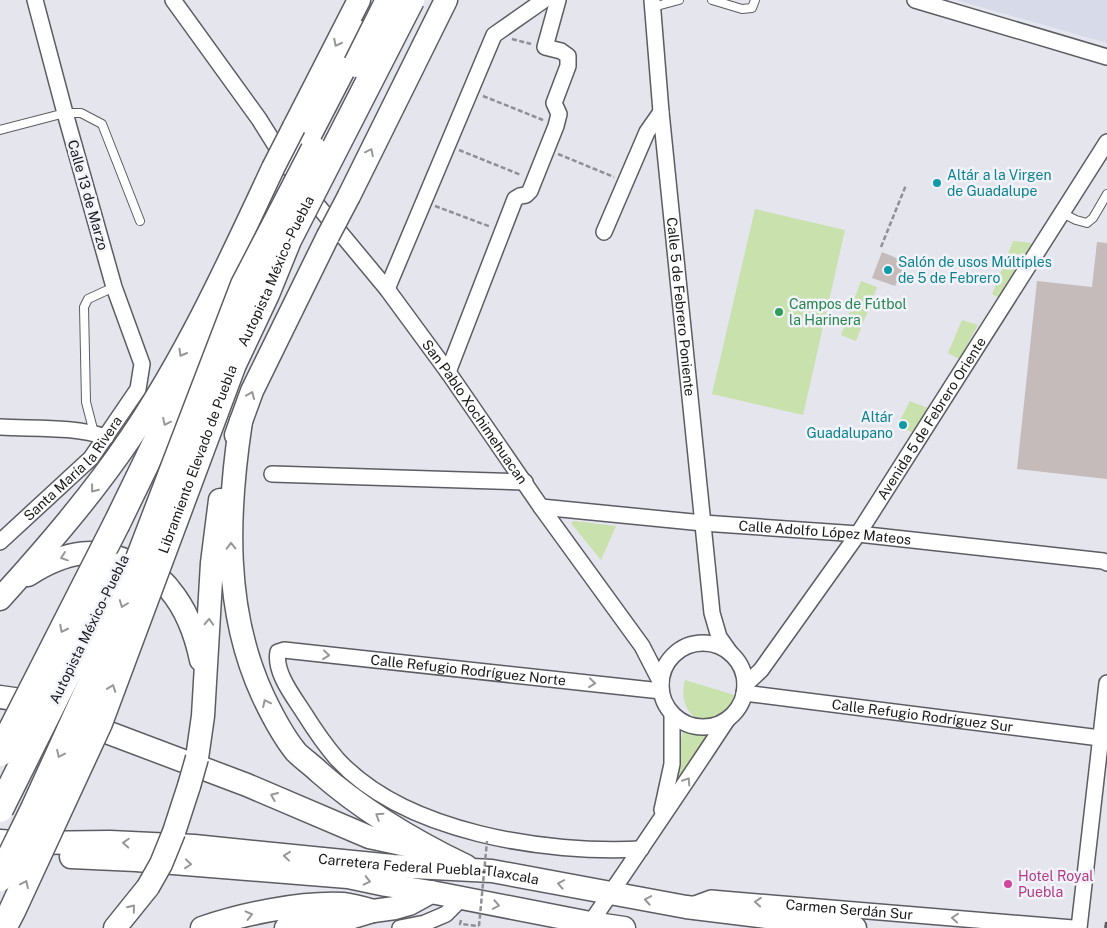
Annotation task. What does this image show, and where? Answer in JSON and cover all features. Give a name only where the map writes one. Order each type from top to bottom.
[{"type":"highway","name":"Autopista México-Puebla","points":[[0,809],[284,180],[377,0]]},
{"type":"highway","name":"Libramiento Elevado de Puebla","points":[[0,878],[91,684],[244,285],[390,0]]},
{"type":"highway","name":"Libramiento Elevado de Puebla","points":[[3,928],[99,723],[233,364],[266,294],[288,240],[411,0]]},
{"type":"highway","name":"Autopista México-Puebla","points":[[0,753],[127,527],[310,209],[419,0]]},
{"type":"main road","points":[[7,591],[100,464],[131,438],[284,180],[294,126],[359,0]]},
{"type":"main road","points":[[115,928],[148,887],[161,864],[174,832],[197,758],[203,716],[214,538],[226,467],[241,421],[263,370],[328,236],[446,0]]},
{"type":"main road","points":[[241,421],[233,484],[231,523],[232,573],[244,644],[258,685],[276,721],[297,752],[348,795],[435,851],[476,870]]},
{"type":"main road","points":[[7,591],[32,572],[69,555],[90,552],[106,554],[130,561],[161,580],[179,602],[199,650],[205,688]]},
{"type":"main road","points":[[0,697],[20,700],[247,785],[369,837],[435,851]]},
{"type":"main road","name":"Carretera Federal Puebla-Tlaxcala","points":[[0,841],[26,843],[110,842],[194,846],[384,865],[492,871],[686,907],[855,928]]},
{"type":"main road","name":"Carretera Federal Puebla-Tlaxcala","points":[[0,855],[22,857],[94,857],[348,876],[589,926],[624,928]]},
{"type":"main road","points":[[286,928],[343,920],[373,911],[410,904],[431,892]]},
{"type":"main road","points":[[202,928],[268,910],[344,904],[373,911]]},
{"type":"street","name":"Calle 13 de Marzo","points":[[35,0],[64,113],[114,287],[142,364],[138,389]]},
{"type":"street","name":"San Pablo Xochimehuacan","points":[[173,0],[259,119],[284,180],[387,289],[642,646],[661,687]]},
{"type":"street","points":[[387,289],[494,36],[544,0]]},
{"type":"street","points":[[448,372],[515,199],[520,196],[526,196],[556,126],[559,114],[554,103],[568,66],[568,56],[561,51],[545,46],[558,0]]},
{"type":"street","points":[[915,0],[1107,57]]},
{"type":"street","name":"Calle 5 de Febrero Poniente","points":[[653,4],[661,112],[712,613],[719,637],[731,654]]},
{"type":"street","points":[[604,232],[647,132],[661,112]]},
{"type":"street","name":"Avenida 5 de Febrero Oriente","points":[[744,689],[761,670],[858,534],[1107,142]]},
{"type":"street","name":"Santa María la Rivera","points":[[0,542],[100,464],[100,435],[138,389]]},
{"type":"street","points":[[0,428],[100,435]]},
{"type":"street","points":[[272,474],[525,482]]},
{"type":"street","name":"Calle Adolfo López Mateos","points":[[541,507],[703,523],[858,534],[1103,561],[1107,563]]},
{"type":"street","points":[[691,644],[706,628],[712,613]]},
{"type":"street","points":[[589,926],[609,893],[641,849],[727,720],[738,708],[744,689],[740,666],[731,654],[720,646],[712,644],[691,644],[680,649],[673,655],[663,670],[661,687],[665,704],[672,714],[686,724],[698,727],[715,725],[727,720]]},
{"type":"street","points":[[642,646],[660,654],[673,655]]},
{"type":"street","name":"Calle Refugio Rodríguez Norte","points":[[641,849],[590,849],[530,843],[447,824],[402,806],[360,780],[337,760],[309,721],[284,678],[276,660],[278,652],[284,650],[661,687]]},
{"type":"street","points":[[1079,928],[1107,683]]},
{"type":"street","name":"Calle Refugio Rodríguez Sur","points":[[744,689],[1100,738]]},
{"type":"street","points":[[660,821],[672,764],[672,714]]},
{"type":"street","name":"Carmen Serdán Sur","points":[[686,907],[711,898],[722,898],[1073,928]]},
{"type":"street","points":[[400,928],[424,923],[446,914],[461,899]]},
{"type":"lane","points":[[653,4],[680,0]]},
{"type":"lane","points":[[712,0],[742,9],[752,8],[756,0]]},
{"type":"lane","points":[[0,130],[64,113],[81,113],[102,124],[140,222]]},
{"type":"lane","points":[[1062,213],[1076,220],[1087,222],[1093,218],[1107,194]]},
{"type":"lane","points":[[100,435],[86,402],[84,307],[88,299],[114,287]]},
{"type":"path","points":[[494,36],[545,46]]},
{"type":"path","points":[[470,90],[556,126]]},
{"type":"path","points":[[447,146],[534,180]]},
{"type":"path","points":[[547,150],[626,182]]},
{"type":"path","points":[[881,248],[906,185]]},
{"type":"path","points":[[424,202],[502,230]]},
{"type":"path","points":[[460,924],[479,926],[487,841]]},
{"type":"shaded area","points":[[956,0],[1107,0],[1107,43]]},
{"type":"green space","name":"Campos de Fútbol la Harinera","points":[[755,209],[845,230],[803,415],[712,394]]},
{"type":"green space","points":[[1013,241],[1032,243],[999,298],[992,294]]},
{"type":"green space","points":[[861,281],[877,287],[856,341],[841,335]]},
{"type":"green space","points":[[962,320],[978,325],[959,359],[948,353]]},
{"type":"green space","points":[[910,401],[930,409],[914,433],[897,426]]},
{"type":"green space","points":[[574,521],[616,526],[601,560],[571,523]]},
{"type":"green space","points":[[685,680],[741,697],[732,711],[722,720],[711,723],[701,721],[692,715],[686,706],[683,694]]},
{"type":"green space","points":[[684,725],[713,737],[681,784],[674,780]]},
{"type":"building","points":[[1097,242],[1107,243],[1107,479],[1017,469],[1037,281],[1092,287]]},
{"type":"building","name":"Salón de usos Múltiples de 5 de Febrero","points":[[882,252],[906,262],[895,286],[872,278]]},
{"type":"railway","points":[[1106,928],[1107,922]]},
{"type":"place","name":"Altár a la Virgen de Guadalupe","points":[[937,183]]},
{"type":"place","name":"Salón de usos Múltiples de 5 de Febrero","points":[[888,270]]},
{"type":"place","name":"Campos de Fútbol la Harinera","points":[[779,312]]},
{"type":"place","name":"Altár Guadalupano","points":[[903,425]]},
{"type":"place","name":"Hotel Royal Puebla","points":[[1008,884]]}]
